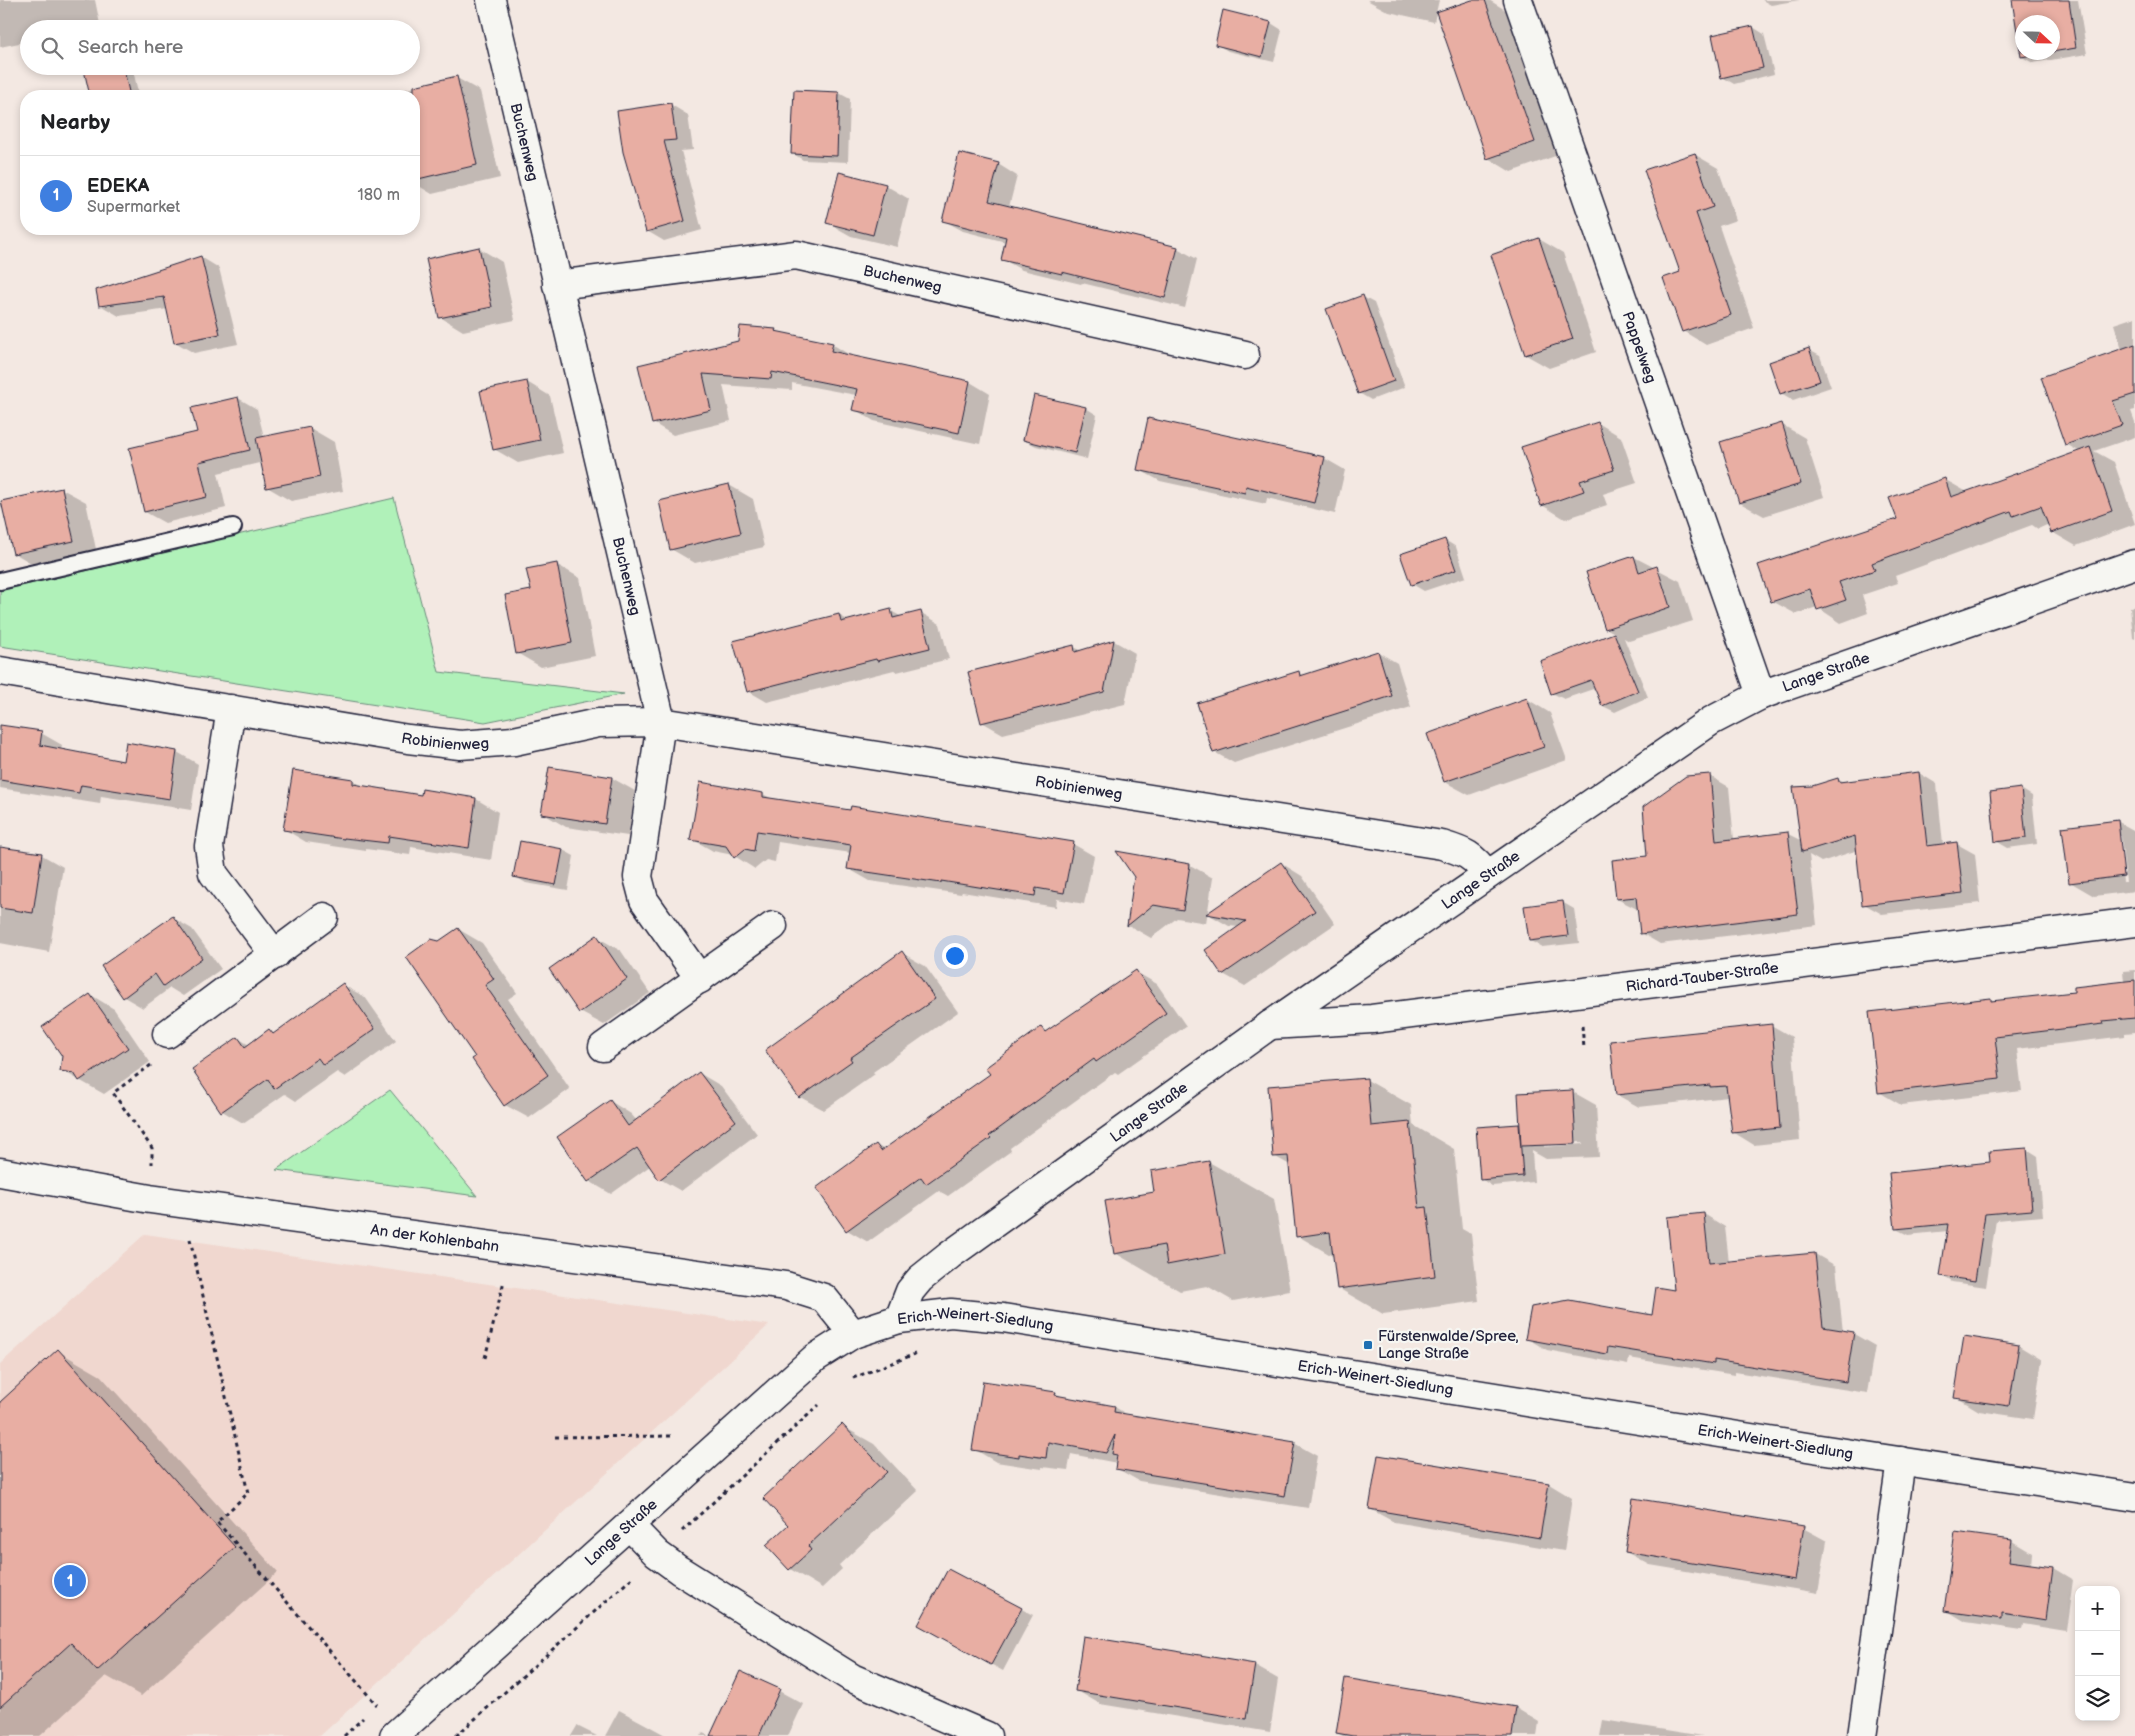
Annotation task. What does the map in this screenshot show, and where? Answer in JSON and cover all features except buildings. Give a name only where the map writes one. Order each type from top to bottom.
[{"type":"street","name":"Buchenweg","points":[[492,0],[557,285],[661,722]]},
{"type":"street","name":"Pappelweg","points":[[1518,0],[1761,695]]},
{"type":"street","name":"Buchenweg","points":[[557,285],[796,255],[1245,355]]},
{"type":"street","name":"Lange Straße","points":[[899,1319],[910,1292],[920,1279],[950,1255],[1270,1025],[1711,721],[1761,695],[2135,564]]},
{"type":"street","name":"Robinienweg","points":[[0,671],[408,739],[460,745],[514,741],[598,723],[661,722],[1442,846],[1460,850],[1476,860],[1487,875]]},
{"type":"street","points":[[231,709],[208,846],[213,873],[275,955]]},
{"type":"street","points":[[661,722],[638,877],[644,900],[700,979]]},
{"type":"street","points":[[167,1034],[324,918]]},
{"type":"street","name":"Richard-Tauber-Straße","points":[[1270,1025],[1372,1019],[2135,922]]},
{"type":"street","points":[[603,1047],[773,926]]},
{"type":"street","name":"An der Kohlenbahn","points":[[0,1172],[150,1199],[786,1286],[824,1298],[853,1334]]},
{"type":"street","name":"Erich-Weinert-Siedlung","points":[[853,1334],[899,1319],[951,1313],[1004,1318],[2135,1497]]},
{"type":"street","name":"Lange Straße","points":[[394,1736],[815,1358],[853,1334]]},
{"type":"street","points":[[1862,1736],[1901,1461]]},
{"type":"street","points":[[629,1525],[657,1554],[679,1570],[852,1678],[987,1736]]},
{"type":"lane","points":[[0,581],[233,527]]},
{"type":"path","points":[[150,1199],[152,1148],[113,1093],[166,1054],[167,1034]]},
{"type":"path","points":[[187,1204],[190,1246],[248,1493],[217,1522],[378,1705]]},
{"type":"path","points":[[485,1358],[512,1248]]},
{"type":"path","points":[[845,1381],[913,1355],[921,1350]]},
{"type":"path","points":[[456,1736],[823,1401]]},
{"type":"path","points":[[555,1436],[682,1436]]},
{"type":"shaded area","points":[[145,1234],[769,1325],[320,1736],[0,1736],[0,1364]]},
{"type":"green space","points":[[394,498],[439,672],[624,694],[485,722],[0,646],[0,591]]},
{"type":"green space","points":[[390,1090],[477,1196],[276,1170]]},
{"type":"place","name":"Fürstenwalde/Spree, Lange Straße","points":[[1368,1345]]},
{"type":"place","name":"EDEKA","points":[[70,1581]]}]
